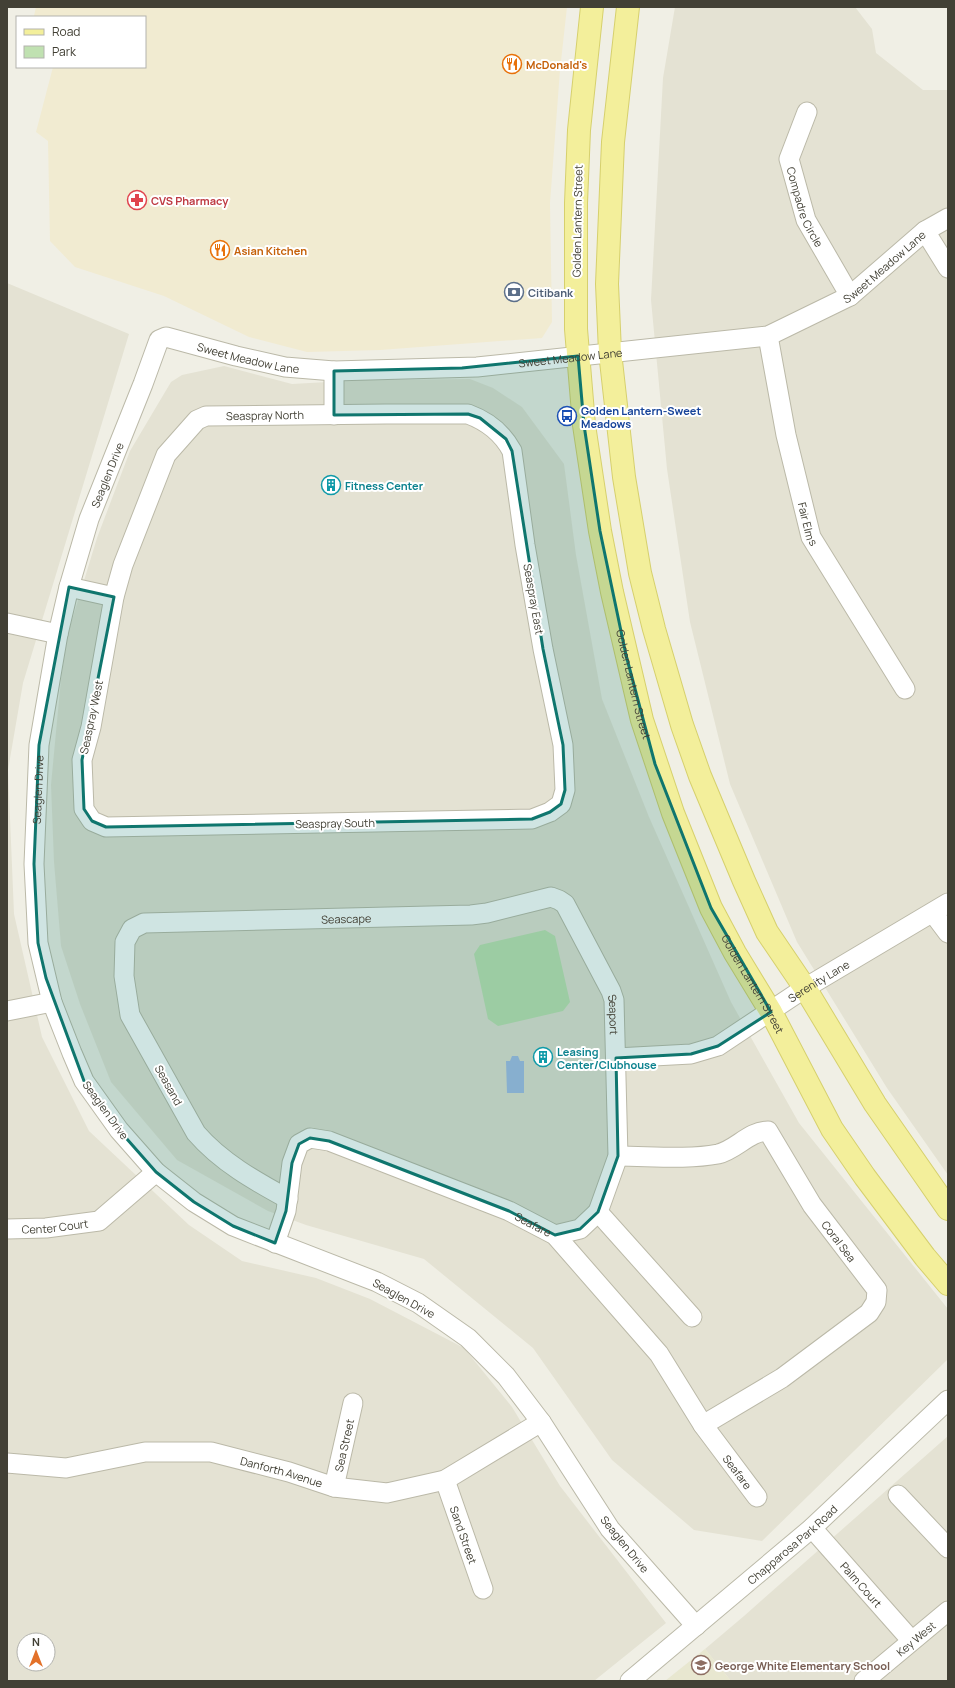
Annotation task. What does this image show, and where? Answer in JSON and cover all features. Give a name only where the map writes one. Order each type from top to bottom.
[{"type":"main road","name":"Golden Lantern Street","points":[[592,7],[579,130],[576,203],[576,329],[584,425],[600,531],[612,592],[642,720],[673,813],[711,908],[735,953],[771,1012],[832,1129],[865,1177],[898,1218],[925,1257],[948,1284]]},
{"type":"main road","points":[[628,7],[613,142],[607,284],[610,352],[624,477],[640,573],[682,725],[700,776],[721,828],[764,926],[805,988],[874,1104],[948,1209]]},
{"type":"street","name":"Compadre Circle","points":[[807,112],[789,159],[806,220],[850,296]]},
{"type":"street","name":"Sweet Meadow Lane","points":[[159,340],[166,337],[236,356],[285,367],[334,371],[462,368],[768,336],[850,296],[925,231],[948,218]]},
{"type":"street","points":[[925,231],[948,268]]},
{"type":"street","name":"Fair Elms","points":[[768,336],[786,435],[811,537],[905,689]]},
{"type":"street","name":"Seaglen Drive","points":[[159,340],[144,384],[89,519],[69,587],[58,634],[39,745],[34,864],[38,943],[52,1002],[84,1081],[119,1130],[156,1172],[194,1202],[226,1222],[275,1244],[377,1282],[418,1303],[468,1338],[506,1376],[541,1422],[610,1529],[696,1626]]},
{"type":"street","points":[[334,371],[334,414]]},
{"type":"street","name":"Seaspray North","points":[[197,420],[206,416],[468,414]]},
{"type":"street","name":"Seaspray East","points":[[468,414],[480,418],[506,439],[512,451],[525,545],[543,649],[563,745],[565,790],[561,804]]},
{"type":"street","name":"Seaspray West","points":[[106,827],[92,821],[84,809],[82,760],[91,727],[114,597],[123,565],[166,455],[197,420]]},
{"type":"street","points":[[69,587],[114,597]]},
{"type":"street","points":[[7,623],[58,634]]},
{"type":"street","name":"Seaspray South","points":[[106,827],[532,819],[550,812],[561,804]]},
{"type":"street","name":"Seascape","points":[[132,929],[144,923],[471,915],[487,913],[551,897],[559,900]]},
{"type":"street","name":"Seaport","points":[[555,1235],[580,1229],[598,1212],[618,1156],[614,1000],[611,991],[565,904],[559,900]]},
{"type":"street","points":[[941,908],[948,933]]},
{"type":"street","name":"Serenity Lane","points":[[616,1058],[691,1054],[718,1046],[805,988],[941,908]]},
{"type":"street","name":"Seasand","points":[[132,929],[125,942],[124,976],[130,1015],[196,1133],[208,1148],[252,1180],[288,1199]]},
{"type":"street","points":[[7,1011],[52,1002]]},
{"type":"street","name":"Coral Sea","points":[[618,1156],[702,1156],[720,1153],[760,1131],[768,1131],[812,1205],[877,1290],[876,1302],[869,1313],[782,1378],[703,1425]]},
{"type":"street","name":"Seafare","points":[[275,1244],[286,1212],[292,1163],[300,1144],[310,1138],[330,1141],[509,1211],[555,1235],[659,1354],[703,1425],[757,1497]]},
{"type":"street","name":"Center Court","points":[[7,1229],[46,1228],[99,1221],[156,1172]]},
{"type":"street","points":[[598,1212],[692,1317]]},
{"type":"street","name":"Chapparosa Park Road","points":[[630,1681],[812,1528],[948,1400]]},
{"type":"street","name":"Sea Street","points":[[334,1487],[353,1403]]},
{"type":"street","name":"Danforth Avenue","points":[[7,1463],[66,1468],[144,1452],[211,1452],[288,1472],[334,1487],[387,1493],[445,1480],[541,1422]]},
{"type":"street","name":"Sand Street","points":[[445,1480],[483,1589]]},
{"type":"street","points":[[898,1495],[945,1539]]},
{"type":"street","name":"Palm Court","points":[[812,1528],[912,1640]]},
{"type":"street","name":"Key West","points":[[864,1681],[948,1611]]},
{"type":"highlighted area","points":[[578,356],[584,425],[600,531],[626,655],[655,764],[711,908],[771,1012],[718,1046],[691,1054],[616,1058],[618,1156],[598,1212],[580,1229],[555,1235],[509,1211],[329,1141],[310,1138],[299,1144],[292,1163],[286,1211],[275,1243],[233,1226],[194,1202],[156,1172],[119,1130],[84,1081],[46,978],[38,943],[34,864],[39,745],[69,587],[114,597],[82,760],[84,809],[92,821],[106,827],[532,819],[550,812],[561,804],[565,790],[563,745],[543,649],[512,451],[506,439],[480,418],[468,414],[334,415],[334,371],[462,368]]},
{"type":"shaded area","points":[[36,7],[567,7],[560,70],[550,203],[552,322],[542,338],[380,350],[307,352],[249,337],[164,296],[75,267],[50,241],[48,141],[36,132],[53,68],[146,68],[146,16],[34,16]]},
{"type":"shaded area","points":[[675,7],[855,7],[872,29],[876,53],[923,90],[948,90],[948,1175],[887,1088],[797,942],[730,784],[690,622],[667,469],[651,300],[663,78]]},
{"type":"shaded area","points":[[7,283],[129,334],[23,683],[8,770],[14,914],[42,1037],[89,1131],[189,1225],[242,1261],[316,1278],[370,1299],[464,1348],[512,1407],[560,1486],[666,1623],[594,1681],[7,1681]]},
{"type":"shaded area","points":[[224,366],[292,384],[363,380],[470,379],[493,388],[522,407],[564,464],[576,555],[602,699],[649,817],[731,1002],[799,1123],[948,1309],[948,1359],[762,1541],[694,1530],[612,1460],[533,1348],[424,1259],[306,1225],[268,1211],[177,1160],[111,1082],[80,1004],[61,946],[54,862],[51,785],[61,679],[68,633],[97,538],[130,451],[171,382],[182,375]]},
{"type":"shaded area","points":[[948,1436],[948,1681],[731,1681],[705,1649]]},
{"type":"shaded area","name":"George White Elementary School","points":[[705,1649],[731,1681],[665,1681]]},
{"type":"green space","points":[[545,930],[555,936],[570,1002],[563,1011],[498,1026],[488,1019],[474,954],[480,945]]},
{"type":"water","points":[[512,1056],[518,1056],[520,1061],[524,1061],[524,1093],[507,1093],[506,1061],[510,1061]]},
{"type":"place","name":"McDonald's","points":[[512,64]]},
{"type":"place","name":"CVS Pharmacy","points":[[137,200]]},
{"type":"place","name":"Asian Kitchen","points":[[220,250]]},
{"type":"place","name":"Citibank","points":[[514,292]]},
{"type":"place","name":"Golden Lantern-Sweet Meadows","points":[[567,416]]},
{"type":"place","name":"Fitness Center","points":[[331,485]]},
{"type":"place","name":"Leasing Center/Clubhouse","points":[[543,1057]]},
{"type":"place","name":"George White Elementary School","points":[[701,1665]]}]
